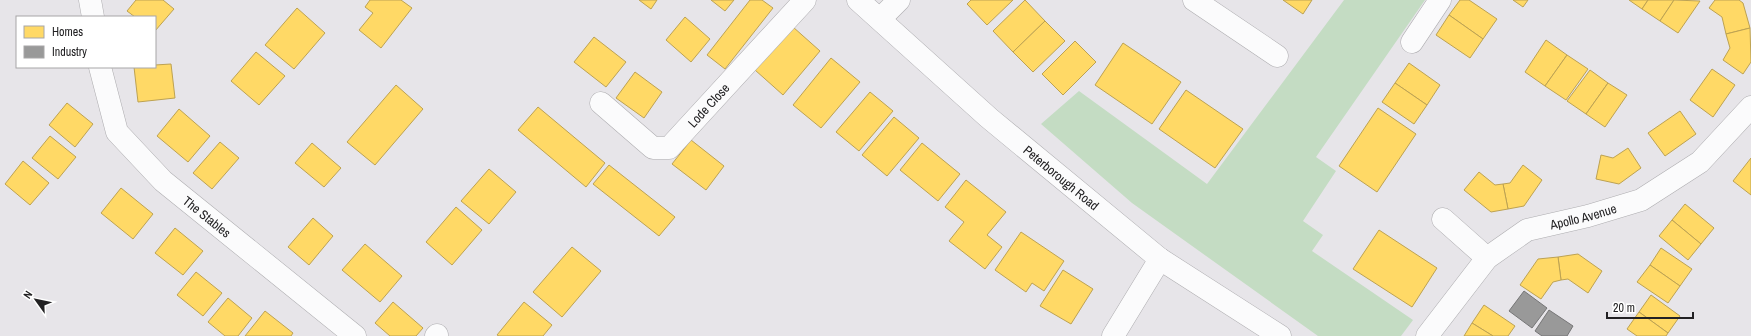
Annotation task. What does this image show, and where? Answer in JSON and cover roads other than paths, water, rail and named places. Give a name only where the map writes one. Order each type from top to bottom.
[{"type":"street","points":[[90,0],[93,16]]},
{"type":"street","name":"Lode Close","points":[[601,103],[653,148],[670,148],[805,0]]},
{"type":"street","name":"Peterborough Road","points":[[858,0],[988,118],[1160,259],[1280,336]]},
{"type":"street","points":[[880,19],[900,0]]},
{"type":"street","points":[[1194,0],[1220,7],[1277,56]]},
{"type":"street","points":[[1412,42],[1440,0]]},
{"type":"street","name":"The Stables","points":[[100,68],[117,132],[163,181],[355,336]]},
{"type":"street","name":"Apollo Avenue","points":[[1427,336],[1487,258],[1527,230],[1588,216],[1641,200],[1700,162],[1751,107]]},
{"type":"street","points":[[1443,219],[1487,258]]},
{"type":"street","points":[[1113,336],[1160,259]]}]
